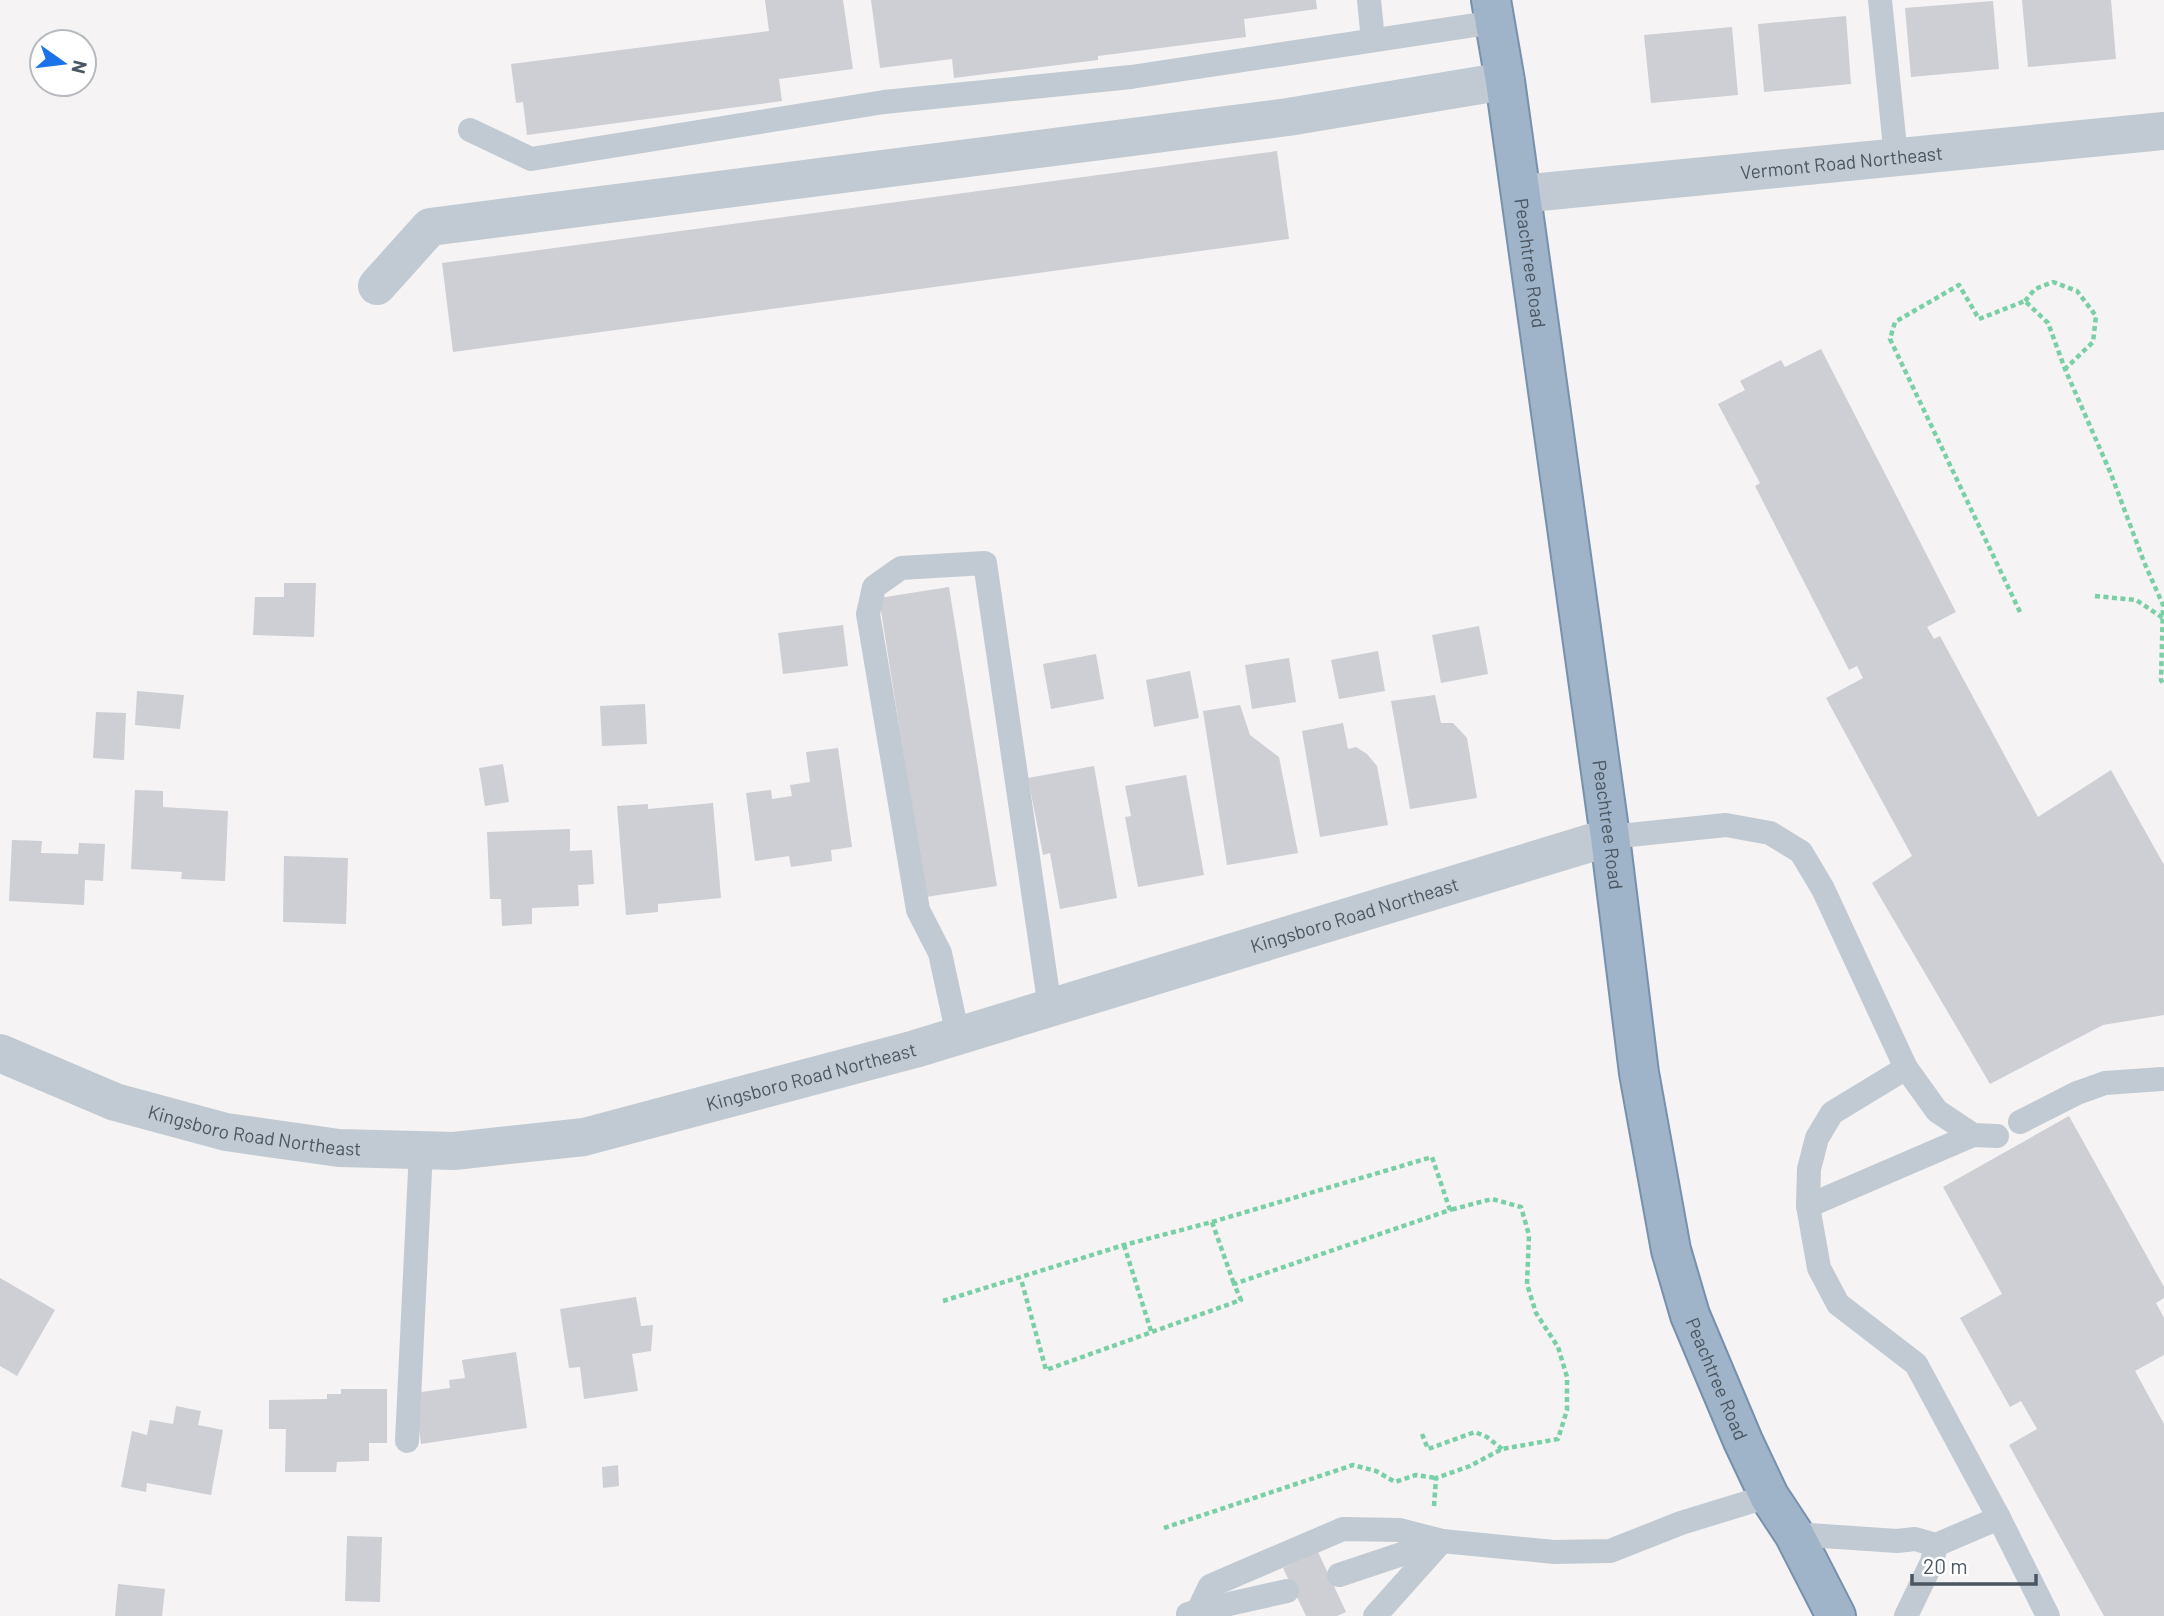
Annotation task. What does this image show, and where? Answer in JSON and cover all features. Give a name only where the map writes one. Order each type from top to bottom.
[{"type":"highway","name":"Peachtree Road","points":[[1493,11],[1610,837],[1639,1073],[1671,1250],[1690,1315],[1742,1441],[1769,1496],[1794,1534],[1836,1616]]},
{"type":"street","points":[[377,286],[430,227],[1288,117],[1505,81]]},
{"type":"street","name":"Vermont Road Northeast","points":[[1521,194],[2164,131]]},
{"type":"street","name":"Kingsboro Road Northeast","points":[[0,1053],[115,1102],[226,1132],[340,1148],[454,1151],[584,1137],[915,1049],[1610,837]]},
{"type":"lane","points":[[1369,0],[1373,40]]},
{"type":"lane","points":[[1880,0],[1896,157]]},
{"type":"lane","points":[[470,130],[531,159],[884,102],[1131,77],[1373,40],[1493,11]]},
{"type":"lane","points":[[958,1036],[940,953],[918,910],[868,614],[874,587],[901,568],[985,563],[1050,1008]]},
{"type":"lane","points":[[1610,837],[1726,825],[1770,833],[1801,852],[1823,889],[1906,1068],[1937,1111],[1985,1135],[1808,1206]]},
{"type":"lane","points":[[1906,1068],[1832,1113],[1816,1138],[1809,1169],[1808,1206],[1819,1268],[1838,1304],[1916,1364],[2048,1616]]},
{"type":"lane","points":[[2020,1122],[2077,1093],[2105,1083],[2162,1079]]},
{"type":"lane","points":[[407,1441],[421,1150]]},
{"type":"lane","points":[[1197,1614],[1210,1586],[1343,1529],[1399,1530],[1442,1541],[1553,1552],[1610,1551],[1681,1524],[1769,1496]]},
{"type":"lane","points":[[1794,1534],[1897,1541],[1916,1539],[1936,1545],[1999,1518]]},
{"type":"lane","points":[[1339,1575],[1442,1541]]},
{"type":"lane","points":[[1375,1616],[1442,1541]]},
{"type":"lane","points":[[1906,1616],[1932,1562],[1936,1545]]},
{"type":"lane","points":[[1197,1614],[1287,1591]]},
{"type":"path","points":[[2020,612],[1890,339],[1895,322],[1959,285],[1979,319],[2025,301],[2035,289],[2053,282],[2077,291],[2096,316],[2093,342],[2065,369]]},
{"type":"path","points":[[2025,301],[2048,323],[2065,369],[2112,474],[2163,606],[2161,680],[2164,685]]},
{"type":"path","points":[[2095,596],[2136,600],[2164,618]]},
{"type":"path","points":[[943,1301],[1124,1245],[1432,1157],[1450,1210]]},
{"type":"path","points":[[1164,1528],[1353,1465],[1376,1471],[1395,1482],[1416,1475],[1436,1478],[1470,1466],[1503,1449],[1558,1439],[1567,1410],[1567,1377],[1558,1347],[1536,1313],[1527,1284],[1529,1236],[1521,1207],[1492,1199],[1450,1210],[1234,1283]]},
{"type":"path","points":[[1021,1279],[1046,1370],[1241,1300],[1212,1222]]},
{"type":"path","points":[[1124,1245],[1151,1331]]},
{"type":"path","points":[[1422,1434],[1428,1449],[1475,1432],[1503,1449]]},
{"type":"path","points":[[1434,1515],[1436,1478]]},
{"type":"building","points":[[765,0],[843,0],[853,69],[779,79],[782,101],[527,135],[523,102],[516,103],[511,64],[769,31]]},
{"type":"building","points":[[871,0],[1316,0],[1317,9],[1244,19],[1246,37],[1098,56],[1098,60],[954,78],[952,59],[880,68]]},
{"type":"building","points":[[2022,0],[2111,0],[2116,59],[2028,67]]},
{"type":"building","points":[[1993,1],[1999,69],[1911,77],[1905,8]]},
{"type":"building","points":[[1846,16],[1851,84],[1764,92],[1758,24]]},
{"type":"building","points":[[1732,27],[1738,95],[1651,103],[1644,35]]},
{"type":"building","points":[[1277,151],[1289,239],[453,352],[442,263]]},
{"type":"building","points":[[1821,349],[1956,612],[1927,627],[1934,639],[1940,636],[2038,817],[2111,770],[2164,865],[2164,1015],[2103,1025],[1990,1084],[1872,883],[1912,856],[1826,698],[1863,678],[1857,666],[1849,670],[1755,486],[1760,483],[1718,404],[1745,390],[1740,381],[1781,360],[1785,367]]},
{"type":"building","points":[[284,583],[316,583],[314,637],[253,635],[255,597],[284,597]]},
{"type":"building","points":[[949,587],[997,886],[926,897],[879,598]]},
{"type":"building","points":[[843,625],[848,666],[783,674],[778,633]]},
{"type":"building","points":[[1479,626],[1488,674],[1441,683],[1432,635]]},
{"type":"building","points":[[1378,651],[1385,691],[1339,699],[1331,660]]},
{"type":"building","points":[[1096,654],[1104,699],[1051,709],[1043,664]]},
{"type":"building","points":[[1289,658],[1296,702],[1252,709],[1245,665]]},
{"type":"building","points":[[1190,671],[1199,718],[1154,727],[1146,680]]},
{"type":"building","points":[[137,691],[184,695],[180,729],[135,725]]},
{"type":"building","points":[[1435,695],[1441,723],[1453,723],[1467,738],[1477,798],[1410,809],[1391,701]]},
{"type":"building","points":[[645,704],[647,744],[602,746],[600,706]]},
{"type":"building","points":[[1240,705],[1250,735],[1279,757],[1298,853],[1227,865],[1203,711]]},
{"type":"building","points":[[96,712],[126,713],[124,760],[93,758]]},
{"type":"building","points":[[1343,723],[1348,749],[1356,747],[1367,754],[1377,766],[1388,825],[1320,837],[1302,731]]},
{"type":"building","points":[[838,748],[852,847],[831,850],[832,861],[791,867],[789,856],[755,861],[746,793],[771,790],[772,799],[792,796],[790,785],[810,782],[806,752]]},
{"type":"building","points":[[503,764],[509,802],[485,806],[479,768]]},
{"type":"building","points":[[1094,766],[1117,898],[1060,909],[1050,853],[1043,855],[1028,778]]},
{"type":"building","points":[[1186,775],[1204,875],[1138,887],[1125,817],[1131,816],[1125,786]]},
{"type":"building","points":[[135,790],[163,791],[163,807],[228,811],[225,881],[181,879],[182,872],[131,869]]},
{"type":"building","points":[[713,803],[721,898],[658,904],[658,912],[626,915],[617,806],[648,804],[648,809]]},
{"type":"building","points":[[570,829],[570,851],[592,850],[594,884],[578,885],[579,906],[532,908],[532,924],[502,926],[501,899],[490,899],[487,832]]},
{"type":"building","points":[[12,840],[42,841],[41,853],[78,854],[79,843],[105,844],[103,881],[85,880],[84,905],[9,901]]},
{"type":"building","points":[[284,856],[348,858],[346,924],[283,922]]},
{"type":"building","points":[[2069,1116],[2164,1287],[2164,1298],[2156,1303],[2164,1318],[2164,1355],[2135,1371],[2164,1424],[2164,1616],[2104,1616],[2009,1445],[2037,1429],[2021,1401],[2010,1407],[1960,1318],[2002,1294],[1943,1187]]},
{"type":"building","points":[[0,1278],[55,1310],[17,1376],[0,1366]]},
{"type":"building","points":[[636,1297],[641,1326],[653,1325],[651,1351],[632,1354],[638,1391],[584,1399],[580,1367],[569,1368],[560,1309]]},
{"type":"building","points":[[516,1352],[527,1428],[421,1444],[414,1393],[450,1388],[449,1380],[465,1378],[462,1360]]},
{"type":"building","points":[[341,1389],[387,1389],[387,1443],[369,1443],[369,1461],[337,1462],[336,1472],[285,1472],[286,1429],[269,1429],[269,1400],[327,1399],[327,1394],[341,1394]]},
{"type":"building","points":[[176,1406],[201,1411],[198,1425],[223,1430],[211,1495],[147,1483],[146,1492],[121,1487],[132,1431],[147,1435],[150,1420],[173,1424]]},
{"type":"building","points":[[618,1465],[619,1486],[603,1488],[602,1467]]},
{"type":"building","points":[[347,1536],[382,1537],[380,1602],[345,1601]]},
{"type":"building","points":[[1318,1552],[1346,1612],[1337,1616],[1306,1616],[1283,1568]]},
{"type":"building","points":[[118,1584],[165,1589],[162,1616],[115,1616]]}]
